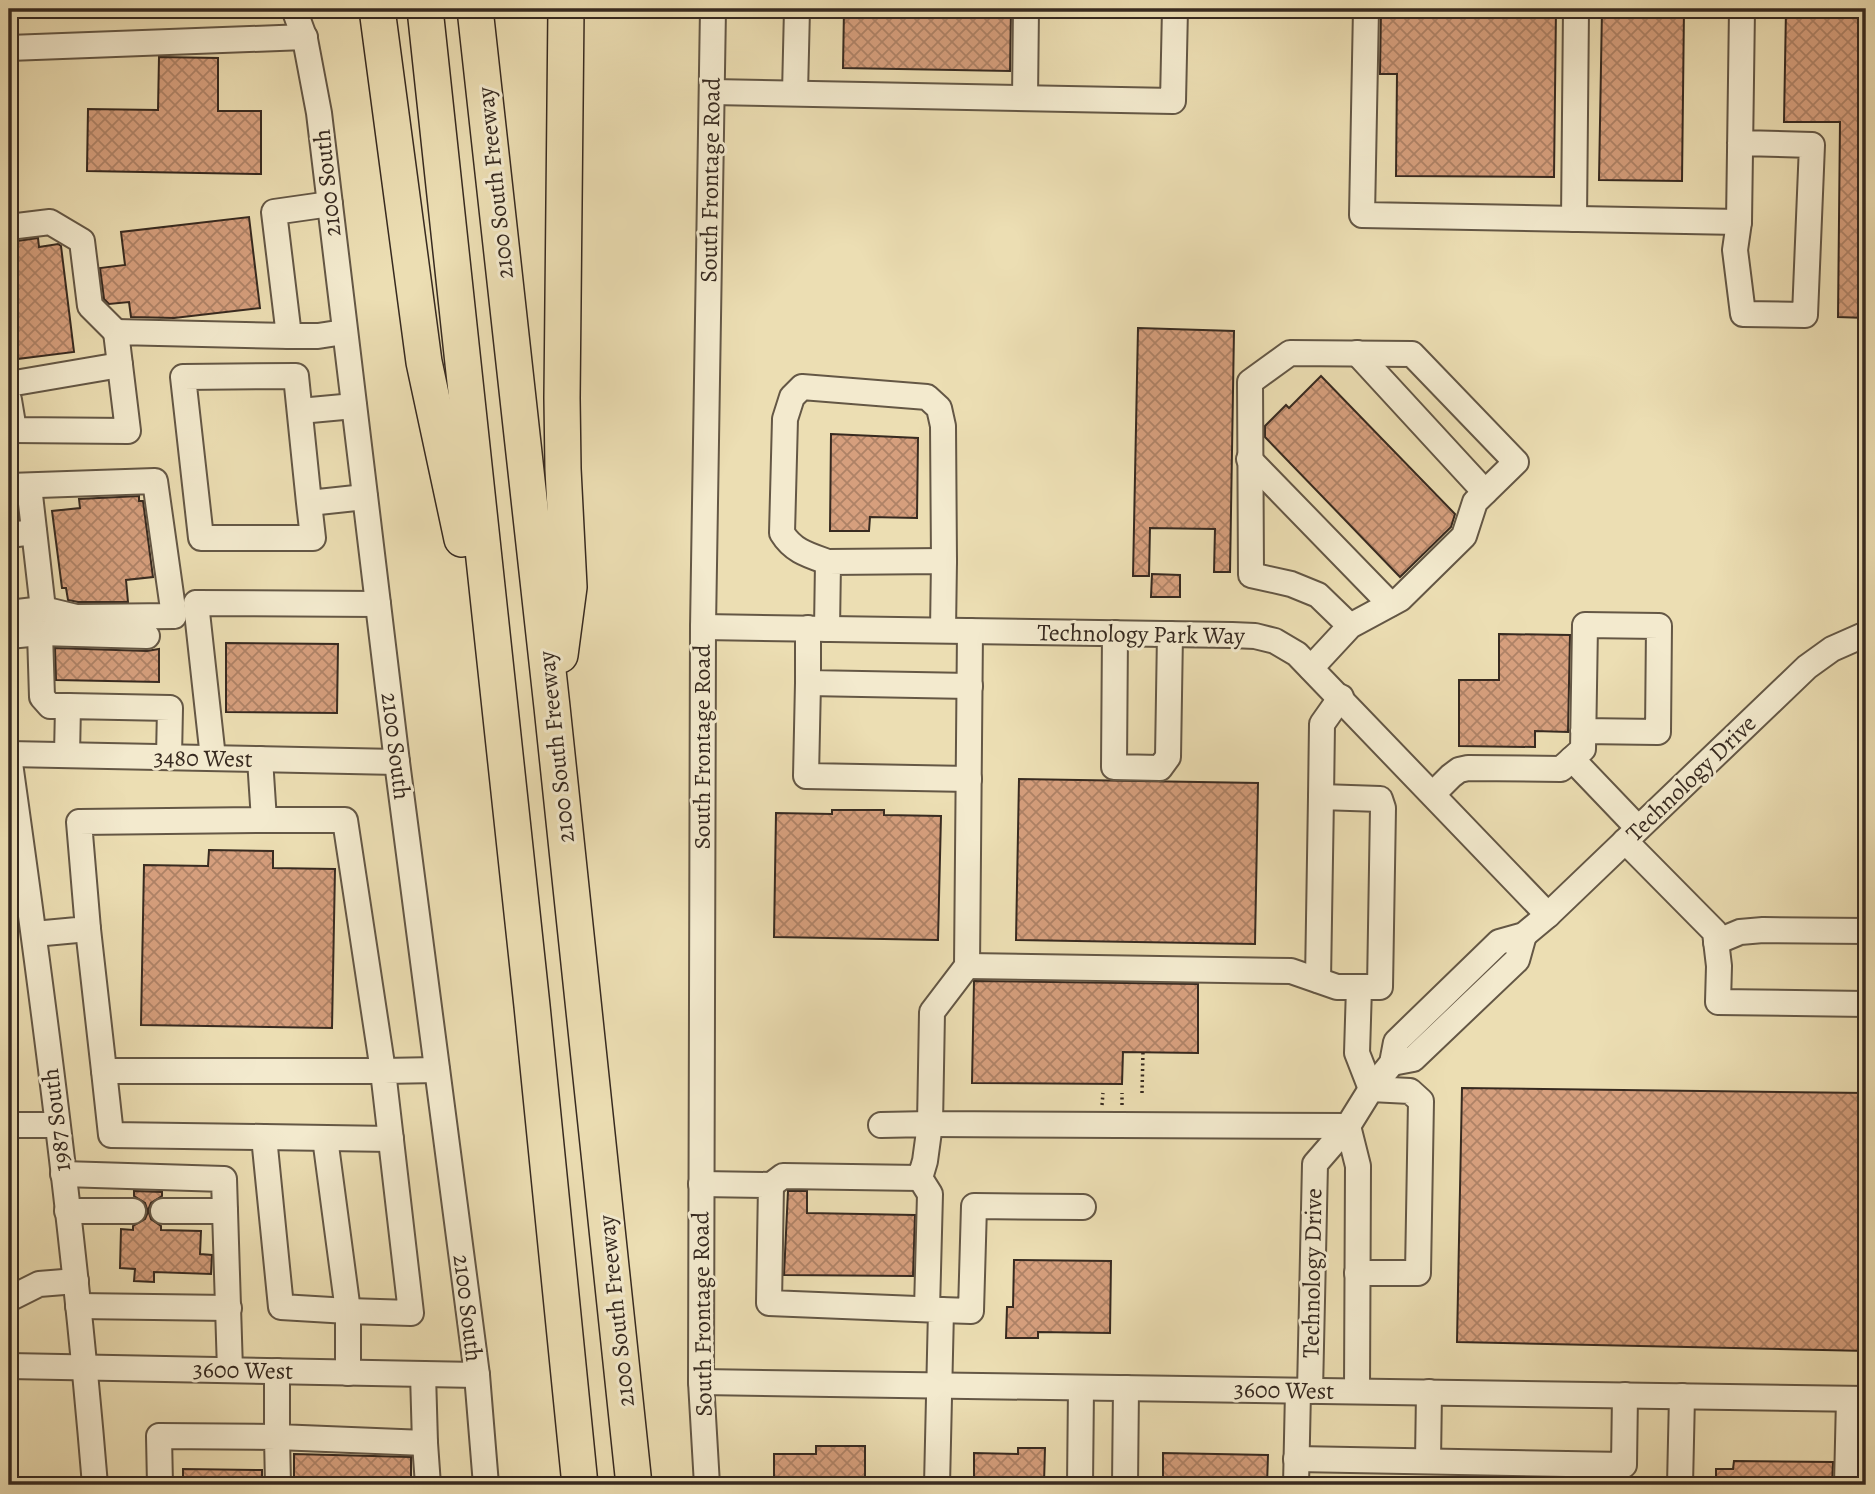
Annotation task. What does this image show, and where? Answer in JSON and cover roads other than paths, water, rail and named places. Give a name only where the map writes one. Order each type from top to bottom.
[{"type":"highway","points":[[377,9],[424,362],[480,621],[532,1006]]},
{"type":"highway","points":[[425,9],[532,1006],[580,1485]]},
{"type":"highway","name":"2100 South Freeway","points":[[475,9],[634,1485]]},
{"type":"highway","points":[[552,707],[569,587],[563,469],[562,359],[566,9]]},
{"type":"street","name":"2100 South","points":[[294,9],[304,37],[319,113],[397,762],[477,1375],[486,1485]]},
{"type":"street","name":"South Frontage Road","points":[[707,1485],[701,1382],[703,627],[713,9]]},
{"type":"street","points":[[795,93],[797,9]]},
{"type":"street","points":[[1025,98],[1026,9]]},
{"type":"street","points":[[712,92],[1173,101],[1175,9]]},
{"type":"street","points":[[1366,9],[1362,215],[1739,222]]},
{"type":"street","points":[[1574,219],[1576,9]]},
{"type":"street","points":[[1740,143],[1812,145],[1805,315],[1743,314],[1735,250],[1739,222],[1740,143],[1742,9]]},
{"type":"street","points":[[9,48],[304,37]]},
{"type":"street","points":[[289,336],[274,212],[330,204]]},
{"type":"street","points":[[9,227],[50,222],[82,241],[90,306],[116,332],[128,431],[14,430],[9,400]]},
{"type":"street","points":[[116,332],[318,336],[344,332]]},
{"type":"street","points":[[1311,668],[1350,626],[1400,599],[1464,536],[1475,502],[1516,462],[1412,354],[1290,353],[1250,382],[1251,575],[1291,584],[1318,595],[1350,626]]},
{"type":"street","points":[[1357,353],[1485,492]]},
{"type":"street","points":[[9,384],[120,365]]},
{"type":"street","points":[[296,376],[309,503],[313,538],[201,538],[183,377],[296,376]]},
{"type":"street","points":[[943,561],[828,562],[804,554],[790,545],[782,533],[785,419],[792,397],[802,387],[927,397],[939,408],[943,426],[943,561],[943,630]]},
{"type":"street","points":[[300,411],[354,406]]},
{"type":"street","points":[[1249,459],[1390,604]]},
{"type":"street","points":[[9,613],[43,609],[76,617],[174,615],[155,481],[19,486],[34,532],[43,609]]},
{"type":"street","points":[[309,503],[365,497]]},
{"type":"street","points":[[9,535],[34,532]]},
{"type":"street","points":[[828,562],[808,683],[806,776],[969,779]]},
{"type":"street","points":[[213,758],[196,604],[378,604]]},
{"type":"street","points":[[1433,794],[1459,770],[1561,769],[1583,748],[1583,731],[1585,625],[1659,626],[1658,732],[1583,731]]},
{"type":"street","name":"Technology Park Way","points":[[703,627],[1255,636],[1275,641],[1297,654],[1341,697],[1548,915]]},
{"type":"street","points":[[937,1485],[940,1385],[930,1194],[920,1178],[930,1124],[932,1013],[967,966],[970,631]]},
{"type":"street","points":[[40,633],[42,697],[50,706],[170,708],[169,757]]},
{"type":"street","points":[[9,636],[40,633],[147,636]]},
{"type":"street","points":[[1115,633],[1114,767],[1160,768],[1168,757],[1170,634]]},
{"type":"street","name":"Technology Drive","points":[[1296,1485],[1296,1459],[1304,1391],[1315,1164],[1348,1126],[1371,1089],[1392,1063],[1413,1059],[1517,960],[1524,935],[1807,667],[1832,649],[1866,634]]},
{"type":"street","points":[[808,683],[970,686]]},
{"type":"street","points":[[1318,980],[1322,724],[1341,697]]},
{"type":"street","points":[[66,755],[68,706]]},
{"type":"street","name":"3480 West","points":[[9,755],[397,762]]},
{"type":"street","name":"1987 South","points":[[9,755],[17,876],[34,934],[86,1367],[95,1485]]},
{"type":"street","points":[[1572,758],[1715,932],[1719,966],[1718,1002],[1866,1004]]},
{"type":"street","points":[[260,759],[264,820]]},
{"type":"street","points":[[967,966],[1291,971],[1337,987],[1380,987],[1383,808],[1380,799],[1321,797]]},
{"type":"street","points":[[264,1137],[281,1307],[411,1313],[391,1139],[383,1071],[345,820],[79,822],[111,1135],[264,1137],[391,1139]]},
{"type":"street","points":[[34,934],[88,929]]},
{"type":"street","points":[[1716,942],[1740,932],[1763,930],[1866,931]]},
{"type":"street","points":[[1357,1273],[1418,1273],[1421,1101],[1410,1091],[1371,1089],[1357,1053],[1359,987]]},
{"type":"street","points":[[104,1071],[438,1070]]},
{"type":"street","points":[[9,1125],[57,1125]]},
{"type":"street","points":[[881,1125],[1348,1126]]},
{"type":"street","name":"Technology Drive","points":[[1348,1126],[1358,1166],[1357,1391]]},
{"type":"street","points":[[325,1138],[348,1311],[348,1373]]},
{"type":"street","points":[[63,1174],[224,1179],[230,1370]]},
{"type":"street","points":[[701,1184],[771,1185],[783,1176],[920,1178]]},
{"type":"street","points":[[771,1185],[769,1303],[971,1311],[974,1206],[1083,1207]]},
{"type":"street","points":[[67,1211],[132,1211]]},
{"type":"street","points":[[163,1212],[225,1212]]},
{"type":"street","points":[[9,1299],[39,1284],[76,1281]]},
{"type":"street","points":[[79,1306],[229,1308]]},
{"type":"street","name":"3600 West","points":[[9,1366],[477,1375]]},
{"type":"street","points":[[277,1371],[278,1485]]},
{"type":"street","points":[[423,1374],[428,1485]]},
{"type":"street","name":"3600 West","points":[[701,1382],[1858,1399]]},
{"type":"street","points":[[1080,1485],[1081,1388]]},
{"type":"street","points":[[1125,1485],[1126,1388]]},
{"type":"street","points":[[1427,1461],[1429,1392]]},
{"type":"street","points":[[1296,1459],[1427,1461],[1624,1475],[1625,1395]]},
{"type":"street","points":[[1680,1485],[1682,1396]]},
{"type":"street","points":[[1847,1485],[1858,1399]]},
{"type":"street","points":[[160,1485],[159,1436],[277,1437],[425,1443]]}]
